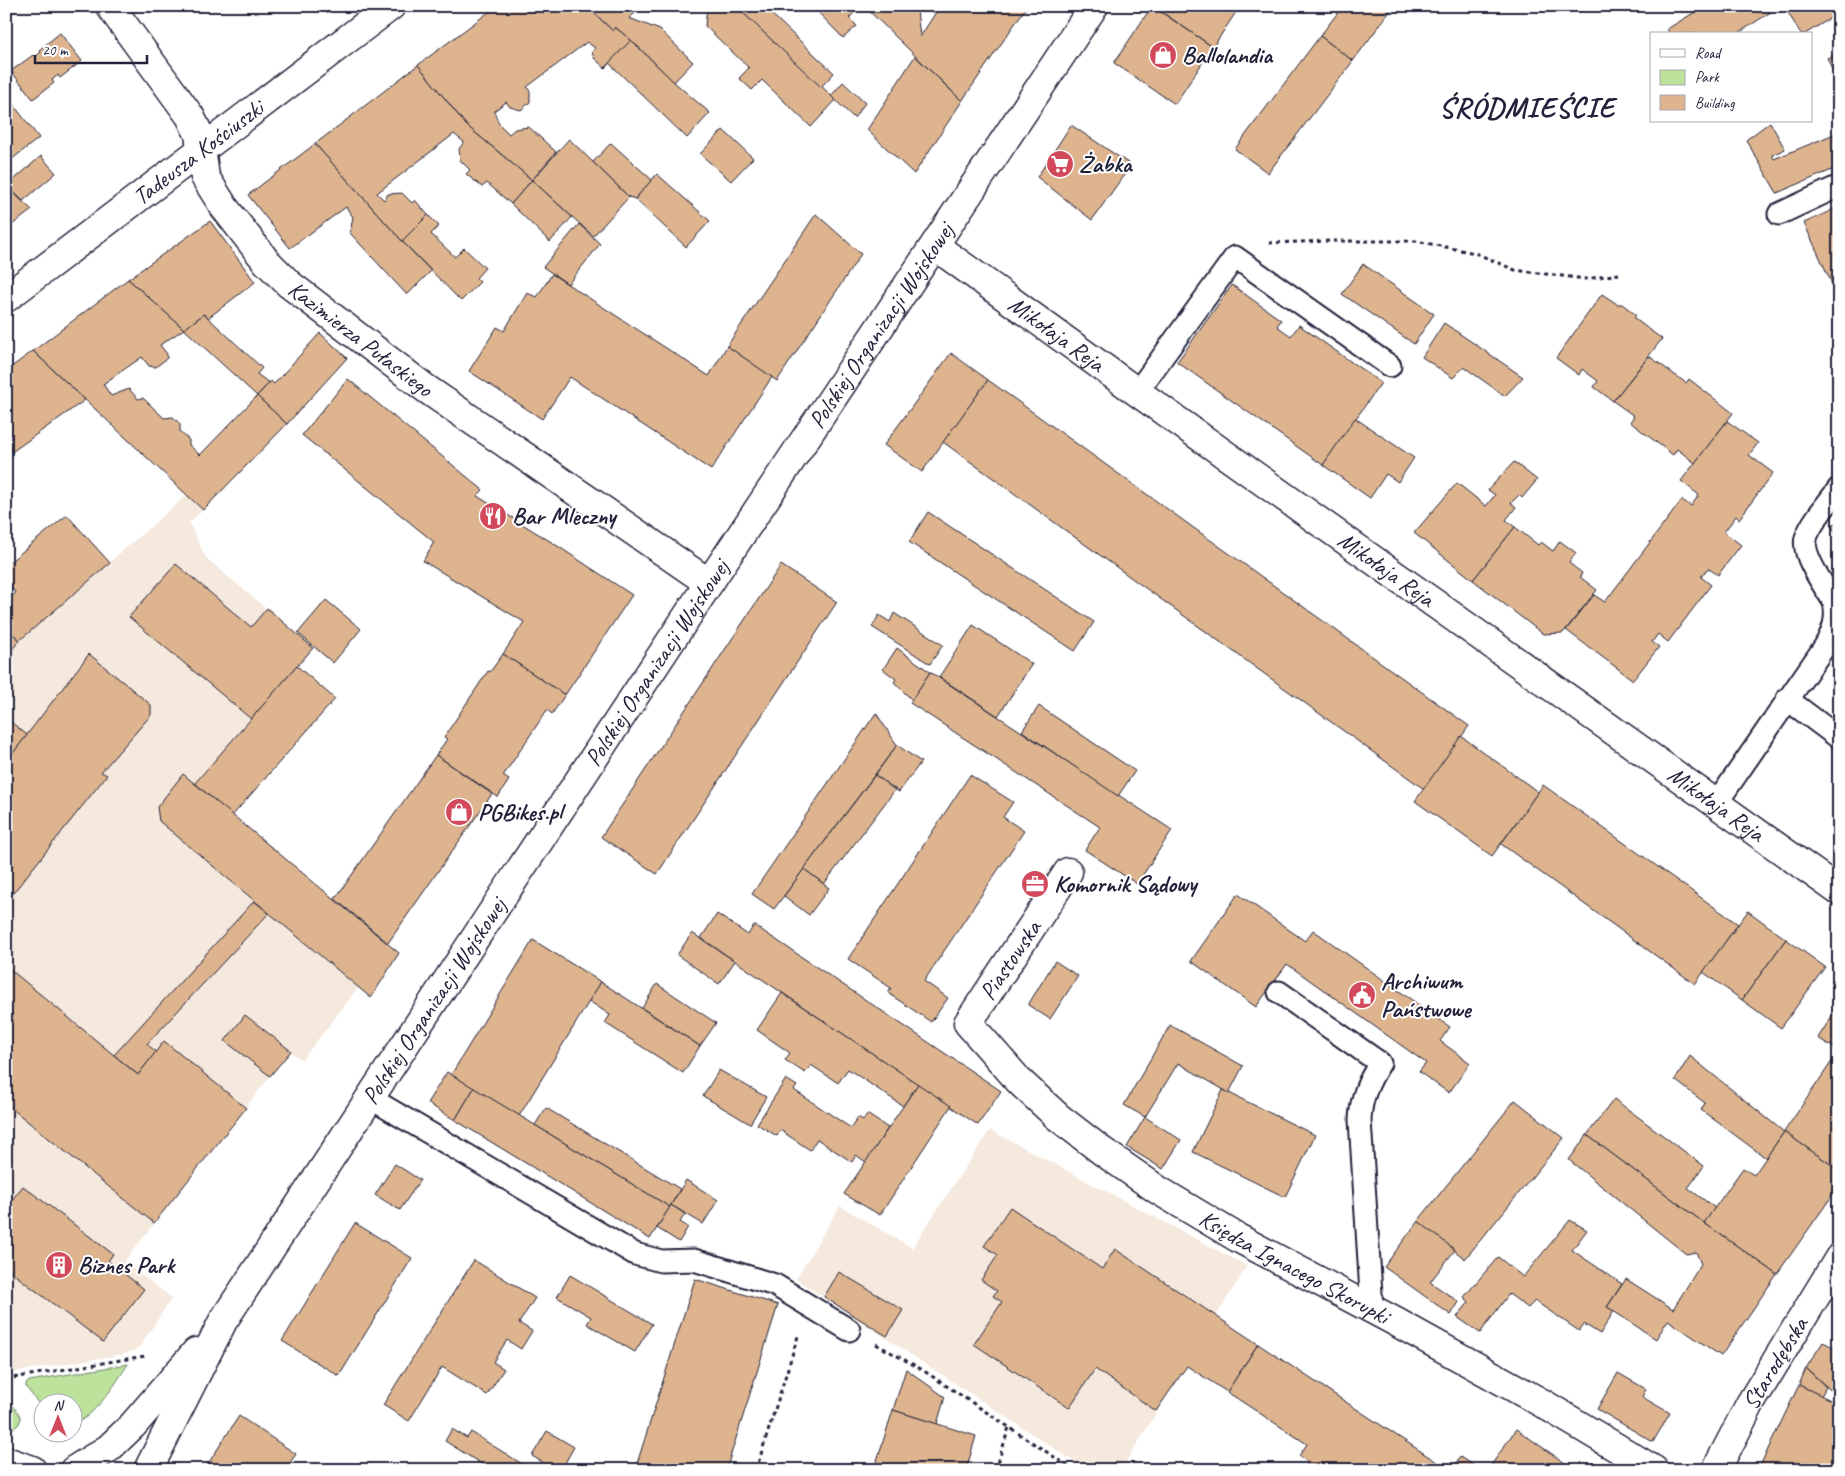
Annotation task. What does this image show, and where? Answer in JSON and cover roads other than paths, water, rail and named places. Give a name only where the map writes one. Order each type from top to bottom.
[{"type":"street","name":"Kazimierza Pułaskiego","points":[[110,6],[190,116],[198,134],[205,177],[266,261],[290,284],[425,388],[709,583]]},
{"type":"street","name":"Tadeusza Kościuszki","points":[[6,298],[391,6]]},
{"type":"street","name":"Polskiej Organizacji Wojskowej","points":[[148,1470],[223,1321],[709,583],[1094,6]]},
{"type":"street","name":"Mikołaja Reja","points":[[935,246],[1839,892]]},
{"type":"street","name":"Piastowska","points":[[968,1023],[1068,872]]},
{"type":"street","name":"Księdza Ignacego Skorupki","points":[[968,1023],[1020,1082],[1058,1116],[1158,1190],[1238,1238],[1372,1309],[1542,1403],[1654,1470]]},
{"type":"street","name":"Starodębska","points":[[1716,1470],[1750,1404],[1839,1258]]},
{"type":"street","name":"Polskiej Organizacji Wojskowej","points":[[74,1470],[109,1448],[133,1425],[223,1321]]},
{"type":"street","name":"Polskiej Organizacji Wojskowej","points":[[101,1470],[133,1425]]},
{"type":"street","points":[[6,1461],[32,1470]]},
{"type":"lane","points":[[1779,214],[1839,186]]},
{"type":"lane","points":[[1137,392],[1235,257],[1390,366]]},
{"type":"lane","points":[[1716,804],[1832,634],[1836,622],[1834,602],[1807,555],[1805,545],[1806,537],[1812,526],[1839,488]]},
{"type":"lane","points":[[1787,699],[1839,738]]},
{"type":"lane","points":[[1279,992],[1380,1063],[1368,1083],[1360,1115],[1372,1309]]},
{"type":"lane","points":[[370,1098],[635,1254],[661,1261],[694,1260],[782,1287],[849,1330]]},
{"type":"place","name":"Ballolandia","points":[[1163,55]]},
{"type":"place","name":"Żabka","points":[[1060,164]]},
{"type":"place","name":"Bar Mleczny","points":[[493,516]]},
{"type":"place","name":"PGBikes.pl","points":[[459,812]]},
{"type":"place","name":"Komornik Sądowy","points":[[1035,884]]},
{"type":"place","name":"Archiwum Państwowe","points":[[1362,995]]},
{"type":"place","name":"Biznes Park","points":[[59,1265]]},
{"type":"district","name":"ŚRÓDMIEŚCIE","points":[[1527,107]]}]
